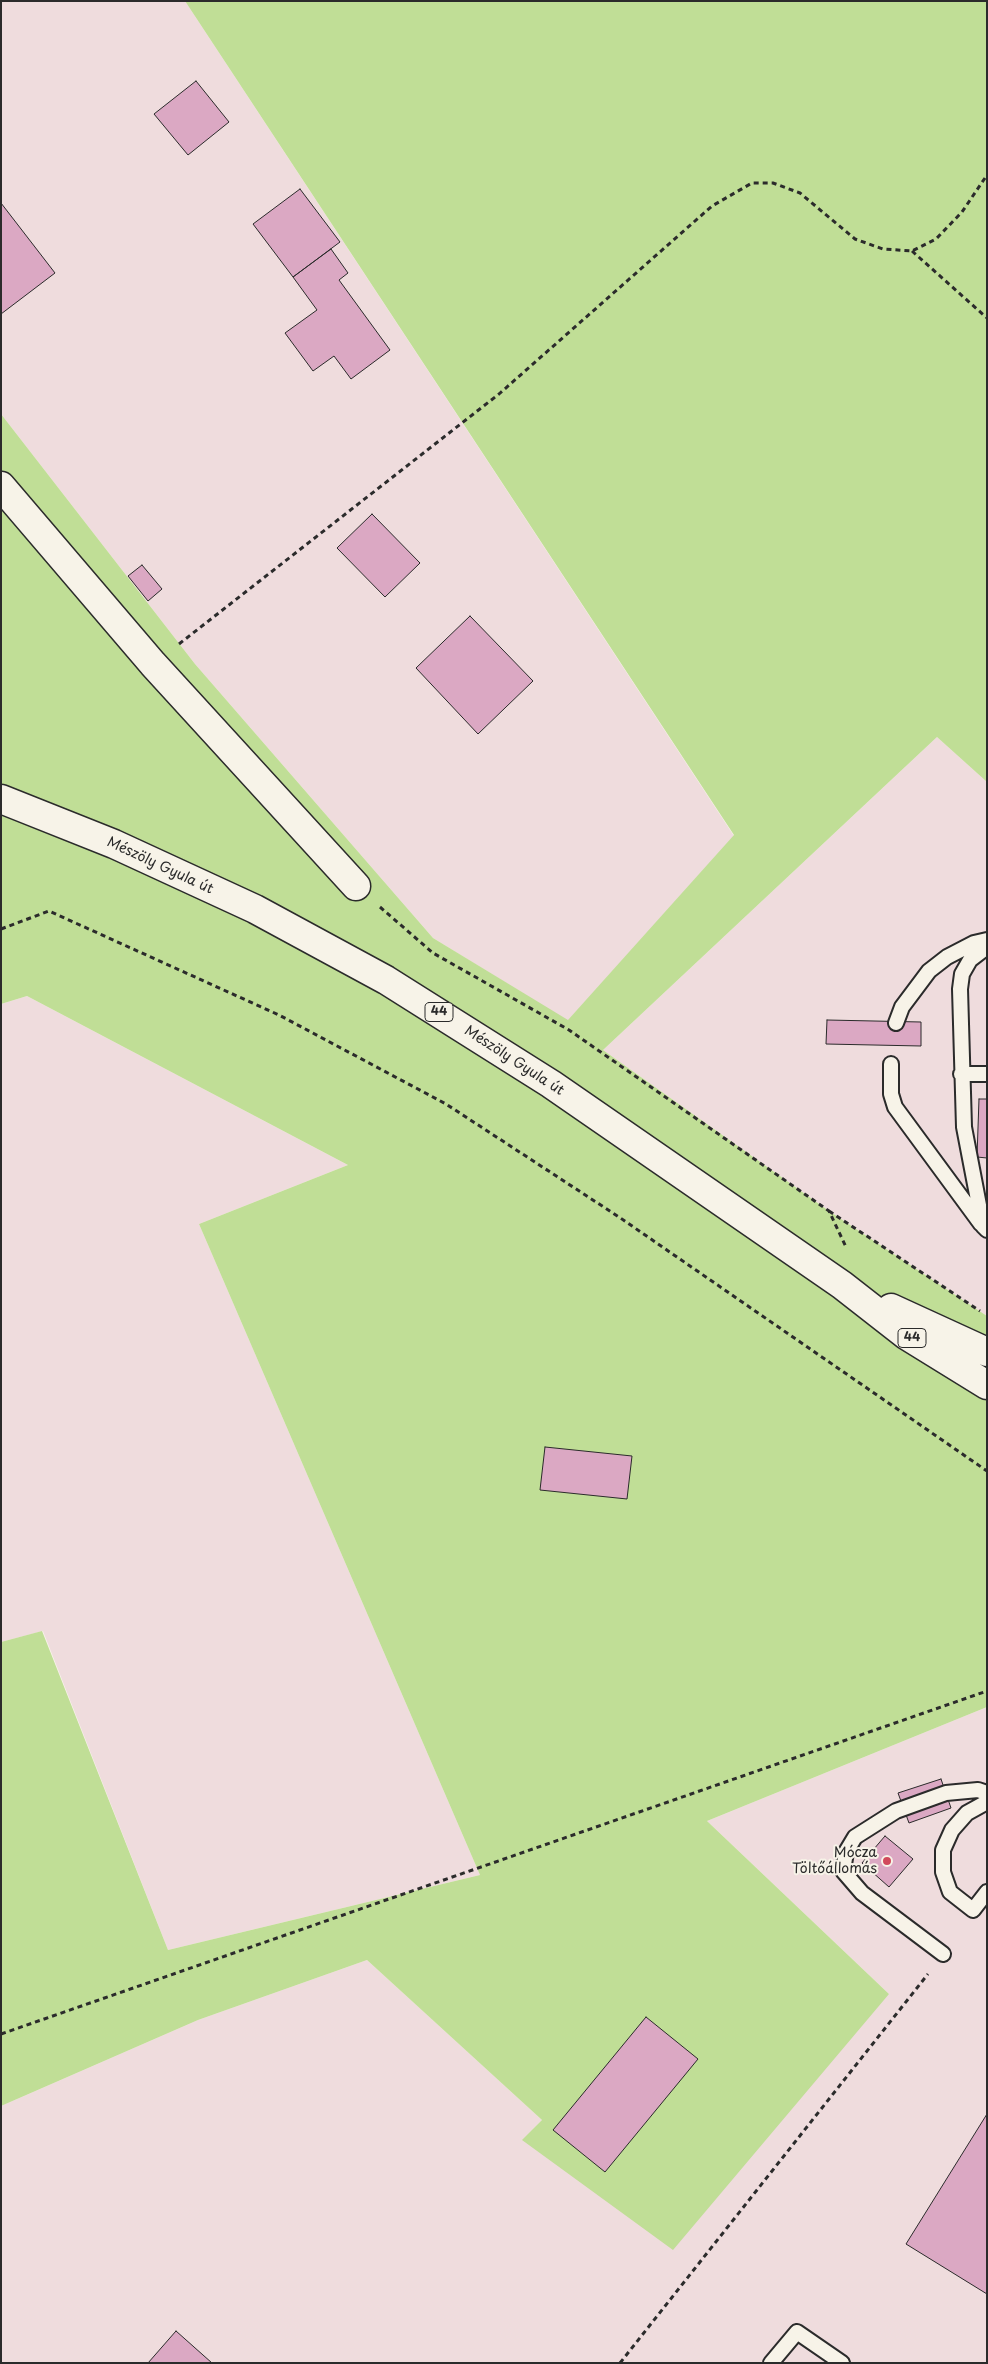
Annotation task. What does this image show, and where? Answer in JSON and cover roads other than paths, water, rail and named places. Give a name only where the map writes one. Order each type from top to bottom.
[{"type":"main road","points":[[1,486],[153,664],[356,886]]},
{"type":"main road","name":"Mészöly Gyula út","points":[[1,799],[114,844],[255,909],[386,980],[551,1084],[842,1285],[906,1335],[987,1385]]},
{"type":"main road","name":"Mészöly Gyula út","points":[[842,1285],[987,1352]]},
{"type":"lane","points":[[896,1023],[902,1007],[929,971],[948,957],[974,943],[987,940]]},
{"type":"lane","points":[[985,1228],[964,1127],[960,990],[962,974],[970,960],[987,947]]},
{"type":"lane","points":[[891,1064],[891,1094],[895,1107],[985,1228]]},
{"type":"lane","points":[[961,1074],[987,1074]]},
{"type":"lane","points":[[943,1954],[862,1893],[842,1870],[846,1852],[855,1837],[896,1811],[946,1793],[978,1790],[987,1793]]},
{"type":"lane","points":[[987,1802],[966,1813],[952,1830],[943,1850],[943,1872],[950,1892],[973,1910],[987,1892]]},
{"type":"lane","points":[[771,2363],[797,2332],[842,2363]]},
{"type":"place","name":"Mócza Töltőállomás","points":[[887,1861]]}]
